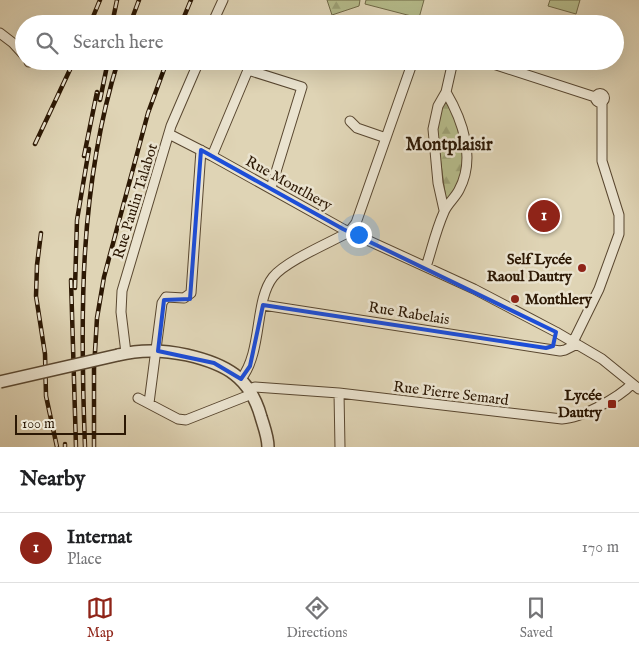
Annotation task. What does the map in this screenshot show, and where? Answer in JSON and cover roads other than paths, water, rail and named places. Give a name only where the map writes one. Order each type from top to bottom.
[{"type":"street","points":[[216,15],[223,0]]},
{"type":"street","points":[[0,33],[15,45]]},
{"type":"street","name":"Rue Paulin Talabot","points":[[122,354],[122,292],[171,126],[195,70]]},
{"type":"street","points":[[212,156],[248,70],[302,87],[271,188]]},
{"type":"street","points":[[241,378],[250,366],[266,290],[274,276],[285,267],[349,232],[356,223],[410,70]]},
{"type":"street","points":[[444,210],[438,183],[433,129],[438,106],[446,92],[451,70]]},
{"type":"street","points":[[510,70],[598,100],[602,161],[619,215],[619,234],[599,289],[575,343]]},
{"type":"street","points":[[426,267],[444,210],[459,190],[466,171],[468,157],[454,106],[446,92]]},
{"type":"street","points":[[350,121],[357,128],[386,138]]},
{"type":"street","name":"Rue Montlhery","points":[[169,134],[349,232],[426,267],[556,332],[610,364],[636,386]]},
{"type":"street","points":[[149,403],[164,300],[170,297],[184,298],[191,293],[201,150]]},
{"type":"street","name":"Rue Rabelais","points":[[263,305],[565,350],[575,343]]},
{"type":"street","points":[[550,348],[556,341],[556,332]]},
{"type":"street","points":[[0,382],[122,354],[158,351],[214,362],[241,378],[251,391],[268,438],[268,447]]},
{"type":"street","name":"Rue Pierre Semard","points":[[138,398],[178,419],[186,420],[251,391],[255,387],[339,393],[562,419],[574,417],[636,386]]},
{"type":"street","points":[[339,393],[340,447]]},
{"type":"railway","points":[[94,15],[100,0]]},
{"type":"railway","points":[[114,15],[117,0]]},
{"type":"railway","points":[[133,15],[139,0]]},
{"type":"railway","points":[[185,15],[191,0]]},
{"type":"railway","points":[[35,144],[70,70]]},
{"type":"railway","points":[[100,100],[106,70]]},
{"type":"railway","points":[[85,447],[83,398],[85,252],[96,156],[105,108],[116,70]]},
{"type":"railway","points":[[94,447],[94,369],[97,318],[104,277],[148,113],[164,70]]},
{"type":"railway","points":[[84,156],[97,92]]},
{"type":"railway","points":[[75,288],[77,220],[89,149]]},
{"type":"railway","points":[[41,233],[36,296],[45,354],[46,396],[57,447]]},
{"type":"railway","points":[[71,280],[76,447]]},
{"type":"place","name":"Internat","points":[[544,216]]},
{"type":"place","name":"Self Lycée Raoul Dautry","points":[[582,268]]},
{"type":"place","name":"Monthlery","points":[[515,299]]},
{"type":"place","name":"Lycée Dautry","points":[[612,404]]},
{"type":"district","name":"Montplaisir","points":[[449,144]]}]
